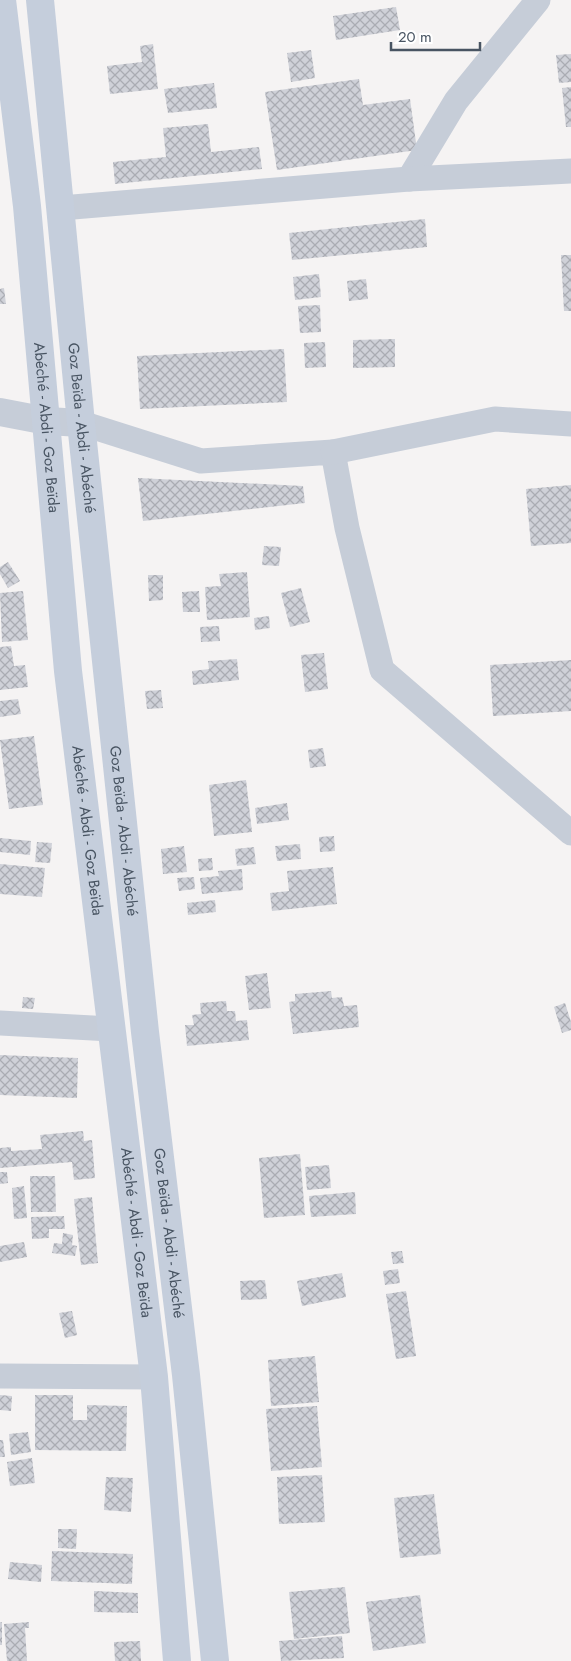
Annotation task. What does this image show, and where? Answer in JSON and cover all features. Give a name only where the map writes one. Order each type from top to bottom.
[{"type":"main road","name":"Abéché - Abdi - Goz Beïda","points":[[2,0],[27,206],[68,671],[154,1377],[177,1661]]},
{"type":"main road","name":"Goz Beïda - Abdi - Abéché","points":[[40,0],[62,208],[81,423],[145,1032],[186,1375],[215,1661]]},
{"type":"street","points":[[409,179],[456,101],[538,0]]},
{"type":"street","points":[[62,208],[409,179],[571,170]]},
{"type":"street","points":[[0,412],[47,421],[81,423],[201,461],[333,452],[495,419],[571,424]]},
{"type":"street","points":[[333,452],[347,528],[382,670],[571,833]]},
{"type":"street","points":[[0,1023],[111,1029]]},
{"type":"street","points":[[0,1376],[154,1377]]},
{"type":"building","points":[[396,7],[400,30],[336,40],[333,16]]},
{"type":"building","points":[[153,44],[158,89],[110,94],[107,66],[142,62],[140,46]]},
{"type":"building","points":[[311,50],[315,78],[291,82],[287,53]]},
{"type":"building","points":[[571,54],[571,82],[559,83],[556,55]]},
{"type":"building","points":[[359,79],[363,105],[410,99],[417,150],[277,170],[265,92]]},
{"type":"building","points":[[214,83],[217,108],[168,113],[164,89]]},
{"type":"building","points":[[571,87],[571,127],[566,127],[562,88]]},
{"type":"building","points":[[208,124],[211,152],[259,147],[262,169],[115,184],[113,162],[166,157],[163,128]]},
{"type":"building","points":[[425,219],[427,247],[292,260],[289,233]]},
{"type":"building","points":[[561,255],[571,255],[571,311],[564,311]]},
{"type":"building","points":[[319,274],[321,297],[295,300],[293,277]]},
{"type":"building","points":[[366,279],[368,299],[349,301],[347,281]]},
{"type":"building","points":[[4,288],[6,304],[0,304],[0,289]]},
{"type":"building","points":[[320,305],[321,332],[300,333],[298,306]]},
{"type":"building","points":[[395,339],[395,367],[353,368],[353,340]]},
{"type":"building","points":[[325,342],[326,367],[305,368],[304,343]]},
{"type":"building","points":[[284,349],[287,402],[140,409],[137,356]]},
{"type":"building","points":[[138,478],[303,486],[305,503],[143,521]]},
{"type":"building","points":[[571,485],[571,543],[531,546],[526,489]]},
{"type":"building","points":[[264,546],[281,547],[279,566],[262,565]]},
{"type":"building","points":[[8,562],[20,581],[8,588],[0,574],[0,567]]},
{"type":"building","points":[[247,572],[250,617],[207,620],[205,587],[221,586],[219,574]]},
{"type":"building","points":[[148,575],[163,575],[163,600],[149,601]]},
{"type":"building","points":[[301,588],[310,622],[290,627],[281,593]]},
{"type":"building","points":[[23,591],[28,640],[2,642],[0,593]]},
{"type":"building","points":[[199,591],[200,612],[183,612],[182,592]]},
{"type":"building","points":[[269,616],[270,628],[255,630],[254,618]]},
{"type":"building","points":[[219,626],[220,641],[201,642],[200,627]]},
{"type":"building","points":[[11,646],[14,666],[25,665],[28,687],[0,690],[0,647]]},
{"type":"building","points":[[324,653],[328,689],[305,692],[301,655]]},
{"type":"building","points":[[237,659],[239,680],[193,685],[192,671],[209,669],[208,661]]},
{"type":"building","points":[[571,660],[571,711],[493,716],[490,665]]},
{"type":"building","points":[[161,690],[163,708],[147,709],[145,691]]},
{"type":"building","points":[[18,699],[21,714],[0,717],[0,701]]},
{"type":"building","points":[[34,736],[43,805],[9,809],[0,740]]},
{"type":"building","points":[[323,748],[326,766],[310,768],[308,750]]},
{"type":"building","points":[[246,780],[252,832],[214,836],[209,785]]},
{"type":"building","points":[[287,803],[289,820],[257,824],[255,808]]},
{"type":"building","points":[[334,836],[335,851],[320,852],[319,837]]},
{"type":"building","points":[[0,838],[31,841],[30,855],[0,852]]},
{"type":"building","points":[[37,842],[52,843],[50,863],[35,862]]},
{"type":"building","points":[[300,844],[301,859],[277,861],[275,846]]},
{"type":"building","points":[[184,846],[187,872],[163,874],[161,849]]},
{"type":"building","points":[[254,847],[256,864],[237,866],[235,849]]},
{"type":"building","points":[[212,858],[213,870],[199,871],[198,859]]},
{"type":"building","points":[[0,864],[45,868],[42,897],[0,894]]},
{"type":"building","points":[[333,867],[337,904],[272,911],[270,893],[289,891],[287,871]]},
{"type":"building","points":[[242,869],[243,890],[202,894],[200,878],[219,876],[218,871]]},
{"type":"building","points":[[194,877],[195,889],[179,891],[177,878]]},
{"type":"building","points":[[215,900],[216,912],[188,915],[187,903]]},
{"type":"building","points":[[267,973],[271,1008],[249,1010],[245,976]]},
{"type":"building","points":[[331,991],[332,998],[342,997],[344,1006],[357,1005],[359,1027],[293,1034],[289,1002],[295,1001],[295,994]]},
{"type":"building","points":[[23,997],[35,998],[33,1009],[22,1008]]},
{"type":"building","points":[[226,1001],[227,1011],[235,1011],[236,1021],[247,1020],[249,1040],[187,1046],[185,1025],[194,1025],[192,1015],[201,1014],[200,1003]]},
{"type":"building","points":[[565,1003],[571,1022],[571,1030],[562,1033],[554,1007]]},
{"type":"building","points":[[0,1055],[78,1058],[77,1098],[0,1095]]},
{"type":"building","points":[[83,1131],[84,1141],[92,1140],[95,1178],[74,1180],[72,1162],[0,1168],[0,1148],[11,1147],[11,1151],[42,1149],[40,1135]]},
{"type":"building","points":[[300,1154],[305,1215],[264,1218],[259,1158]]},
{"type":"building","points":[[329,1165],[331,1188],[307,1190],[305,1167]]},
{"type":"building","points":[[0,1172],[7,1172],[8,1183],[0,1184]]},
{"type":"building","points":[[30,1176],[55,1176],[56,1212],[31,1212]]},
{"type":"building","points":[[24,1186],[27,1218],[14,1219],[12,1188]]},
{"type":"building","points":[[355,1192],[356,1214],[311,1217],[309,1196]]},
{"type":"building","points":[[92,1197],[98,1263],[81,1265],[74,1199]]},
{"type":"building","points":[[64,1216],[65,1229],[49,1229],[49,1238],[32,1239],[31,1217]]},
{"type":"building","points":[[63,1233],[73,1235],[72,1245],[77,1246],[75,1256],[52,1253],[54,1243],[62,1244]]},
{"type":"building","points":[[24,1242],[27,1257],[0,1262],[0,1246]]},
{"type":"building","points":[[402,1251],[404,1263],[393,1264],[391,1252]]},
{"type":"building","points":[[398,1269],[400,1283],[385,1285],[383,1271]]},
{"type":"building","points":[[342,1273],[346,1297],[302,1306],[297,1281]]},
{"type":"building","points":[[265,1280],[267,1299],[241,1300],[240,1281]]},
{"type":"building","points":[[406,1291],[416,1356],[396,1359],[386,1294]]},
{"type":"building","points":[[72,1311],[77,1335],[65,1338],[59,1313]]},
{"type":"building","points":[[315,1356],[319,1402],[271,1406],[268,1360]]},
{"type":"building","points":[[0,1395],[12,1396],[11,1411],[0,1410]]},
{"type":"building","points":[[35,1395],[73,1395],[73,1420],[87,1420],[87,1405],[127,1406],[126,1451],[35,1450]]},
{"type":"building","points":[[317,1406],[322,1467],[271,1471],[266,1409]]},
{"type":"building","points":[[28,1432],[31,1452],[11,1455],[9,1434]]},
{"type":"building","points":[[0,1440],[3,1440],[5,1457],[0,1457]]},
{"type":"building","points":[[32,1458],[35,1483],[10,1486],[7,1462]]},
{"type":"building","points":[[322,1475],[325,1522],[279,1524],[277,1477]]},
{"type":"building","points":[[106,1477],[133,1478],[131,1512],[104,1510]]},
{"type":"building","points":[[434,1494],[441,1554],[400,1558],[394,1498]]},
{"type":"building","points":[[58,1529],[77,1529],[76,1549],[58,1548]]},
{"type":"building","points":[[52,1551],[133,1554],[132,1584],[51,1581]]},
{"type":"building","points":[[10,1562],[42,1565],[41,1582],[8,1579]]},
{"type":"building","points":[[345,1587],[350,1633],[294,1639],[289,1592]]},
{"type":"building","points":[[94,1591],[138,1593],[138,1613],[94,1612]]},
{"type":"building","points":[[420,1595],[426,1643],[373,1651],[366,1602]]},
{"type":"building","points":[[0,1622],[2,1622],[2,1645],[0,1645]]},
{"type":"building","points":[[29,1622],[29,1628],[25,1628],[27,1661],[7,1661],[4,1624]]},
{"type":"building","points":[[342,1636],[344,1658],[281,1661],[279,1641]]},
{"type":"building","points":[[140,1641],[141,1661],[115,1661],[114,1642]]}]
